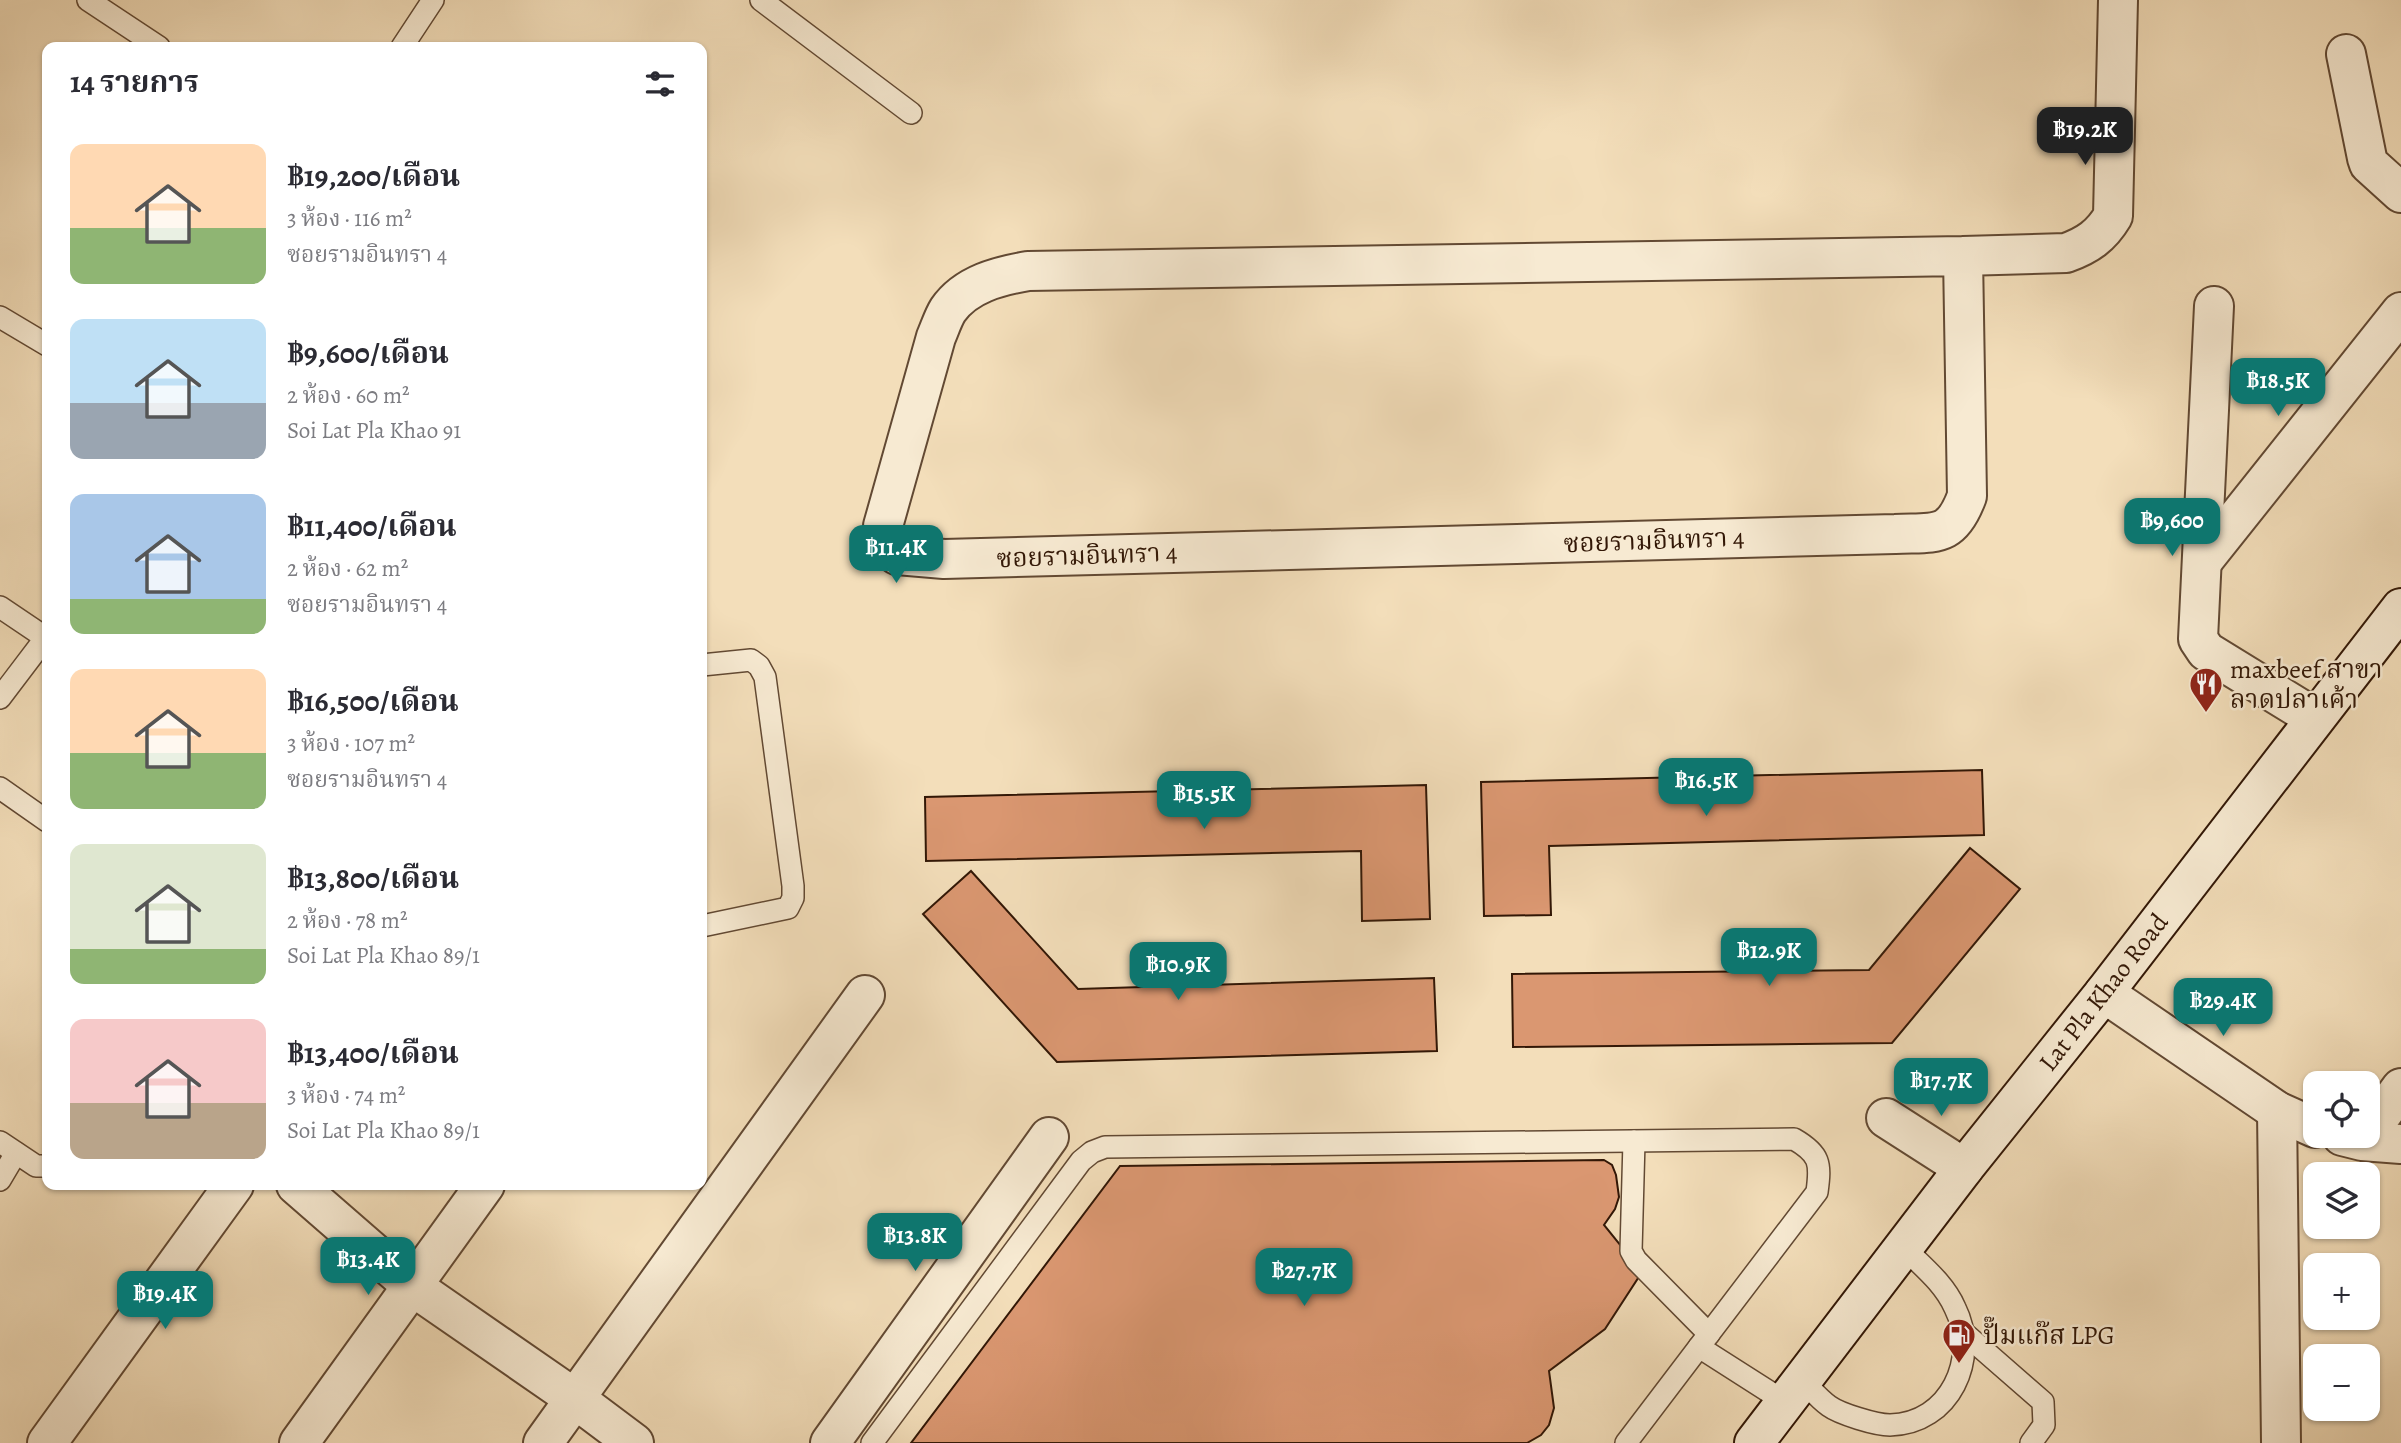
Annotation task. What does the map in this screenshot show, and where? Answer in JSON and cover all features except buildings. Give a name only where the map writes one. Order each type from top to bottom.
[{"type":"street","name":"ซอยรามอินทรา 4","points":[[1963,256],[1967,496],[1959,516],[1945,529],[1895,534],[944,559],[897,555],[883,536],[883,526],[936,337],[949,309],[970,290],[995,276],[1028,271],[2066,253],[2093,240],[2113,216],[2118,0]]},
{"type":"street","points":[[2346,54],[2369,164],[2401,193]]},
{"type":"street","points":[[2214,306],[2198,622],[2200,645],[2315,718]]},
{"type":"street","points":[[2202,562],[2401,312]]},
{"type":"street","name":"Lat Pla Khao Road","points":[[1754,1443],[1964,1168],[2104,993],[2401,608]]},
{"type":"street","points":[[2104,993],[2277,1111],[2303,1123]]},
{"type":"street","points":[[543,1443],[865,995]]},
{"type":"street","points":[[2380,1112],[2401,1088]]},
{"type":"street","points":[[2277,1111],[2281,1443]]},
{"type":"street","points":[[1886,1118],[1964,1168]]},
{"type":"street","points":[[830,1443],[1049,1137]]},
{"type":"street","points":[[2380,1140],[2401,1144]]},
{"type":"street","points":[[47,1443],[230,1190]]},
{"type":"street","points":[[302,1190],[412,1286],[634,1443]]},
{"type":"street","points":[[299,1443],[481,1190]]},
{"type":"lane","points":[[88,0],[151,42]]},
{"type":"lane","points":[[405,42],[433,0]]},
{"type":"lane","points":[[761,0],[911,113]]},
{"type":"lane","points":[[0,317],[42,342]]},
{"type":"lane","points":[[0,607],[42,634]]},
{"type":"lane","points":[[0,698],[42,643]]},
{"type":"lane","points":[[707,664],[751,660],[759,666],[765,677],[793,886],[793,898],[788,908],[707,925]]},
{"type":"lane","points":[[0,788],[42,817]]},
{"type":"lane","points":[[872,1443],[1081,1161],[1105,1147],[1794,1139],[1812,1150],[1820,1169],[1817,1192],[1626,1443]]},
{"type":"lane","points":[[1634,1141],[1630,1248],[1636,1260],[1704,1340],[1793,1391],[1859,1418],[1889,1425],[1916,1421],[1931,1413],[1957,1382],[1966,1352],[1964,1333],[1947,1293],[1903,1247]]},
{"type":"lane","points":[[0,1180],[8,1148],[36,1166],[42,1166]]},
{"type":"lane","points":[[1964,1333],[2043,1402],[2044,1425],[2031,1443]]},
{"type":"lane","points":[[1889,1425],[1904,1443]]},
{"type":"place","name":"maxbeef สาขา ลาดปลาเค้า","points":[[2206,714]]},
{"type":"place","name":"ปั๊มแก๊ส LPG","points":[[1959,1365]]}]
